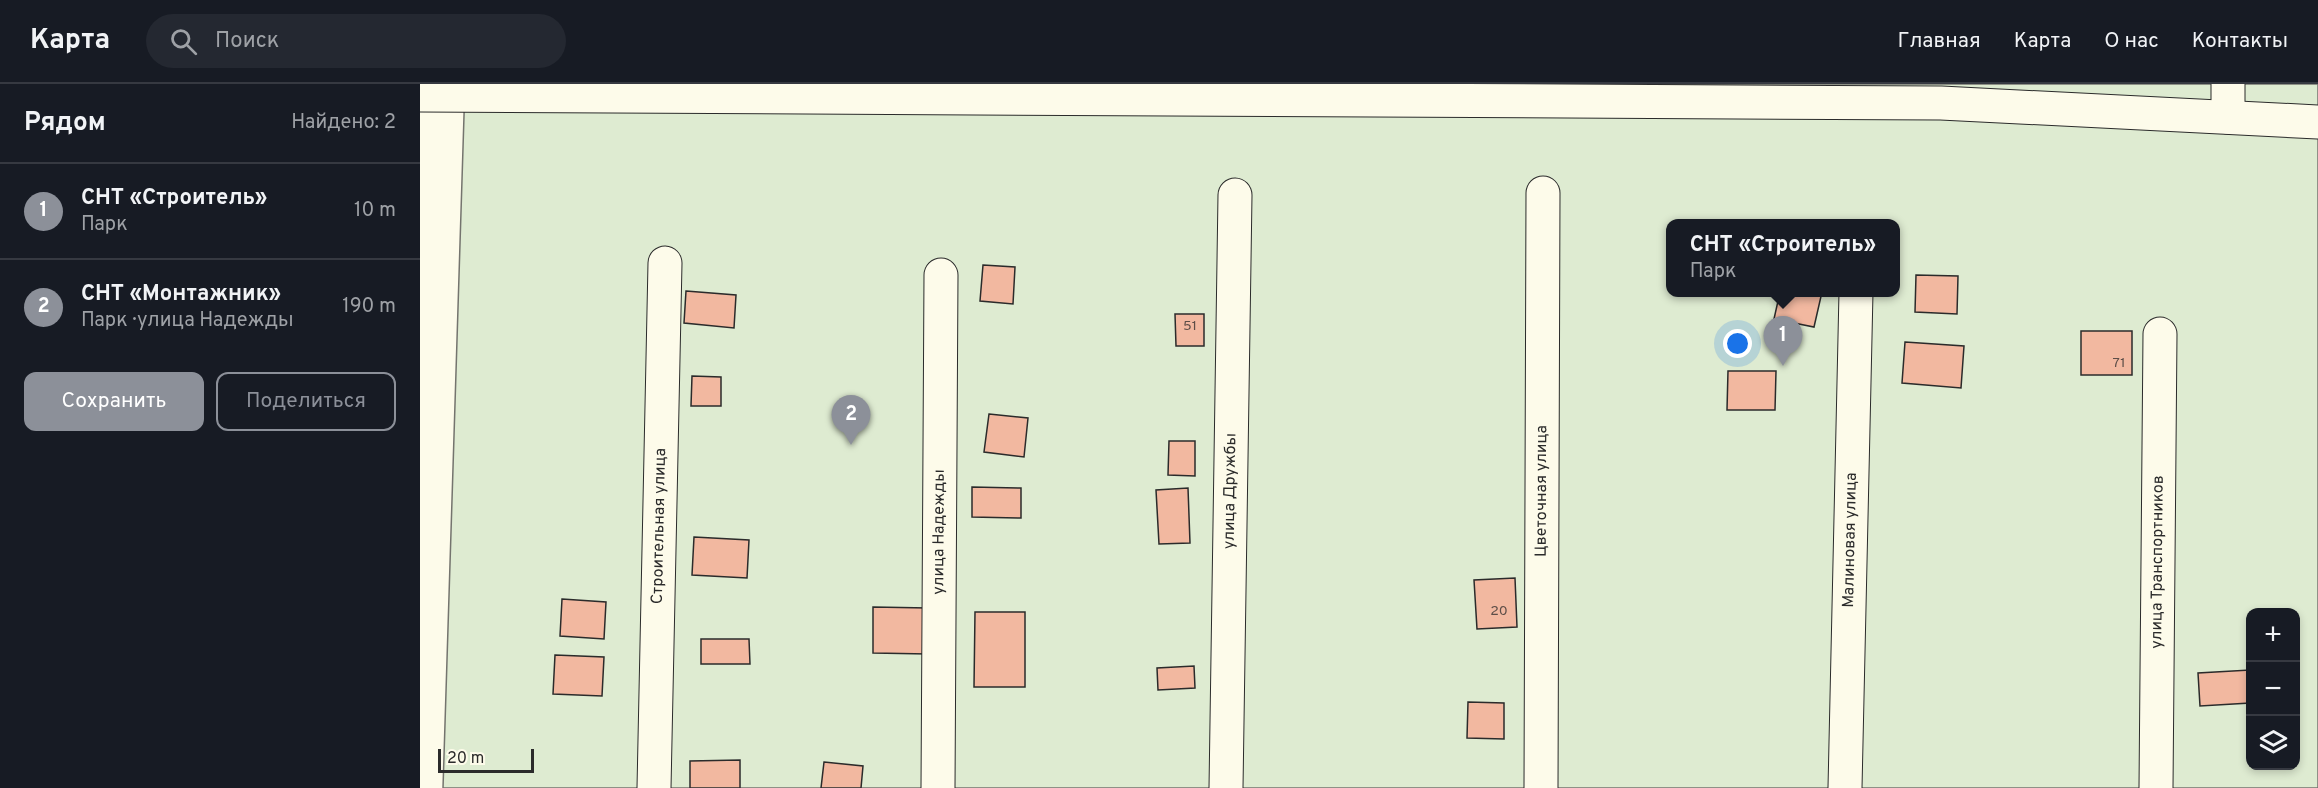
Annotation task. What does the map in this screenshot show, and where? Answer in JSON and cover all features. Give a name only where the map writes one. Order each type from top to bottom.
[{"type":"street","points":[[2228,84],[2228,117]]},
{"type":"street","points":[[420,95],[724,90],[1941,94],[2318,122]]},
{"type":"street","name":"Цветочная улица","points":[[1541,788],[1544,193]]},
{"type":"street","name":"улица Дружбы","points":[[1226,788],[1235,195]]},
{"type":"street","name":"Строительная улица","points":[[654,788],[665,263]]},
{"type":"street","name":"улица Надежды","points":[[938,788],[941,275]]},
{"type":"street","name":"Малиновая улица","points":[[1845,788],[1856,297]]},
{"type":"street","name":"улица Транспортников","points":[[2156,788],[2160,334]]},
{"type":"green space","points":[[465,84],[2318,84],[2318,788],[443,788]]},
{"type":"building","points":[[983,265],[1015,267],[1013,304],[980,301]]},
{"type":"building","points":[[1916,275],[1958,276],[1957,314],[1915,312]]},
{"type":"building","points":[[686,291],[736,295],[734,328],[684,323]]},
{"type":"building","points":[[1779,297],[1821,297],[1814,327],[1774,319]]},
{"type":"building","points":[[1175,314],[1204,314],[1204,346],[1176,346]]},
{"type":"building","points":[[2081,331],[2132,331],[2132,375],[2081,375]]},
{"type":"building","points":[[1905,342],[1964,346],[1961,388],[1902,383]]},
{"type":"building","points":[[1728,371],[1776,371],[1775,410],[1727,410]]},
{"type":"building","points":[[692,376],[721,377],[721,406],[691,406]]},
{"type":"building","points":[[989,414],[1028,418],[1024,457],[984,452]]},
{"type":"building","points":[[1169,441],[1195,441],[1195,476],[1168,475]]},
{"type":"building","points":[[972,487],[1021,488],[1021,518],[972,517]]},
{"type":"building","points":[[1188,488],[1190,543],[1159,544],[1156,490]]},
{"type":"building","points":[[694,537],[749,540],[747,578],[692,575]]},
{"type":"building","points":[[1515,578],[1517,627],[1477,629],[1474,580]]},
{"type":"building","points":[[562,599],[606,602],[604,639],[560,636]]},
{"type":"building","points":[[873,607],[928,608],[928,654],[873,653]]},
{"type":"building","points":[[975,612],[1025,612],[1025,687],[974,687]]},
{"type":"building","points":[[701,639],[749,639],[750,664],[701,664]]},
{"type":"building","points":[[555,655],[604,657],[602,696],[553,694]]},
{"type":"building","points":[[1194,666],[1195,688],[1158,690],[1157,668]]},
{"type":"building","points":[[2246,670],[2246,703],[2200,706],[2198,673]]},
{"type":"building","points":[[1468,702],[1504,703],[1504,739],[1467,738]]},
{"type":"building","points":[[740,760],[740,788],[690,788],[690,761]]},
{"type":"building","points":[[824,762],[863,766],[861,788],[821,788]]},
{"type":"place","name":"СНТ «Строитель»","points":[[1783,366]]},
{"type":"place","name":"СНТ «Монтажник»","points":[[851,445]]}]
